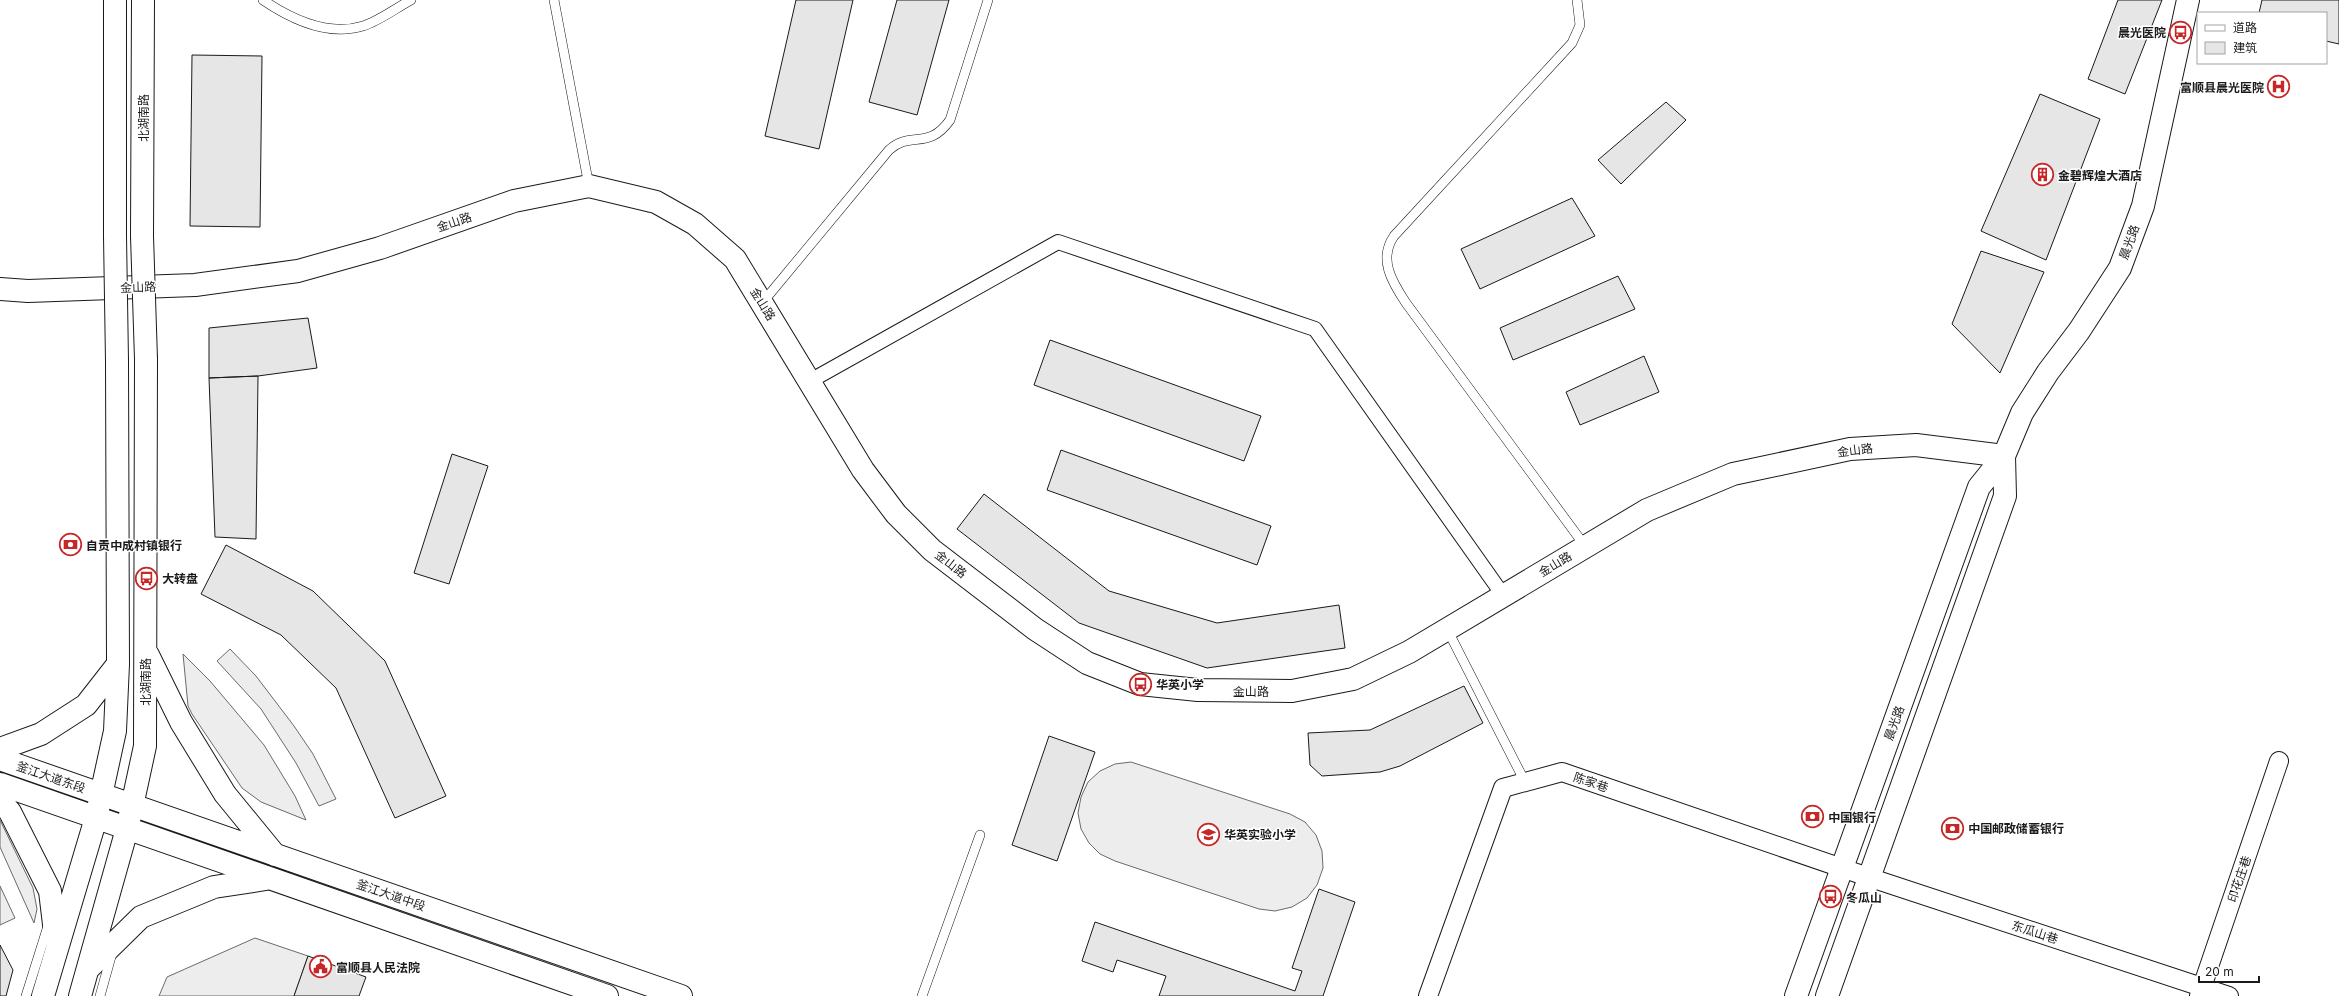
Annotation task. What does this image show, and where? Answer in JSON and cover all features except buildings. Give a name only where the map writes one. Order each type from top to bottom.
[{"type":"main road","points":[[43,996],[96,818],[115,731],[118,664],[117,361],[114,236],[115,0]]},
{"type":"main road","name":"北湖南路","points":[[80,996],[133,806],[145,746],[146,359],[142,236],[144,0]]},
{"type":"main road","name":"晨光路","points":[[1796,996],[1980,487],[2004,456],[2022,413],[2048,372],[2079,331],[2120,268],[2143,206],[2188,0]]},
{"type":"main road","name":"金山路","points":[[0,289],[28,291],[195,285],[298,270],[380,248],[514,201],[589,186],[656,202],[695,224],[735,259],[763,302],[863,470],[896,514],[932,550],[1035,629],[1087,663],[1140,684],[1198,690],[1292,691],[1353,679],[1409,652],[1647,510],[1733,474],[1850,449],[1916,445],[2004,456]]},
{"type":"main road","name":"晨光路","points":[[1826,996],[1871,878],[2005,496],[2004,456]]},
{"type":"main road","points":[[145,650],[181,722],[225,794],[276,855]]},
{"type":"main road","points":[[0,749],[42,734],[86,705],[118,664]]},
{"type":"main road","name":"釜江大道东段","points":[[0,759],[102,795]]},
{"type":"main road","name":"釜江大道东段","points":[[0,784],[96,818]]},
{"type":"main road","name":"釜江大道中段","points":[[102,795],[681,996]]},
{"type":"main road","points":[[0,800],[10,812],[50,891],[57,950]]},
{"type":"main road","name":"釜江大道中段","points":[[96,818],[607,996]]},
{"type":"main road","points":[[88,970],[141,917],[214,887],[270,879]]},
{"type":"street","points":[[810,381],[1058,242],[1315,329],[1503,595]]},
{"type":"street","name":"印花庄巷","points":[[2200,991],[2279,761]]},
{"type":"street","name":"陈家巷","points":[[1428,996],[1503,788],[1562,772],[1842,868]]},
{"type":"street","name":"东瓜山巷","points":[[1842,868],[2200,991],[2229,996]]},
{"type":"lane","points":[[262,0],[283,14],[326,30],[362,26],[411,0]]},
{"type":"lane","points":[[763,302],[896,143],[936,136],[944,130],[950,120],[988,0]]},
{"type":"lane","points":[[1577,0],[1580,25],[1572,43],[1394,236],[1388,244],[1385,258],[1394,284],[1406,303],[1585,546]]},
{"type":"lane","points":[[554,1],[589,186]]},
{"type":"lane","points":[[1447,629],[1525,782]]},
{"type":"lane","points":[[922,996],[980,835]]},
{"type":"lane","points":[[26,996],[52,913]]},
{"type":"lane","points":[[100,996],[116,942]]},
{"type":"shaded area","points":[[230,649],[256,676],[294,726],[313,754],[336,799],[319,806],[296,763],[261,709],[217,661]]},
{"type":"shaded area","points":[[183,654],[210,681],[264,745],[295,796],[306,820],[261,802],[242,788],[188,706]]},
{"type":"shaded area","points":[[1131,762],[1290,814],[1305,822],[1316,835],[1322,851],[1323,868],[1317,885],[1307,898],[1292,907],[1275,911],[1259,909],[1115,861],[1100,854],[1089,843],[1081,829],[1078,813],[1081,797],[1088,782],[1100,771],[1115,764]]},
{"type":"shaded area","points":[[0,820],[33,888],[37,909],[34,923],[0,847]]},
{"type":"shaded area","points":[[0,886],[15,918],[0,925]]},
{"type":"shaded area","points":[[255,938],[308,956],[294,996],[159,996],[167,977]]},
{"type":"place","name":"晨光医院","points":[[2181,32]]},
{"type":"place","name":"富顺县晨光医院","points":[[2279,87]]},
{"type":"place","name":"金碧辉煌大酒店","points":[[2042,175]]},
{"type":"place","name":"自贡中成村镇银行","points":[[70,545]]},
{"type":"place","name":"大转盘","points":[[146,578]]},
{"type":"place","name":"华英小学","points":[[1140,684]]},
{"type":"place","name":"中国银行","points":[[1813,817]]},
{"type":"place","name":"中国邮政储蓄银行","points":[[1952,828]]},
{"type":"place","name":"华英实验小学","points":[[1209,834]]},
{"type":"place","name":"冬瓜山","points":[[1831,897]]},
{"type":"place","name":"富顺县人民法院","points":[[321,967]]}]
